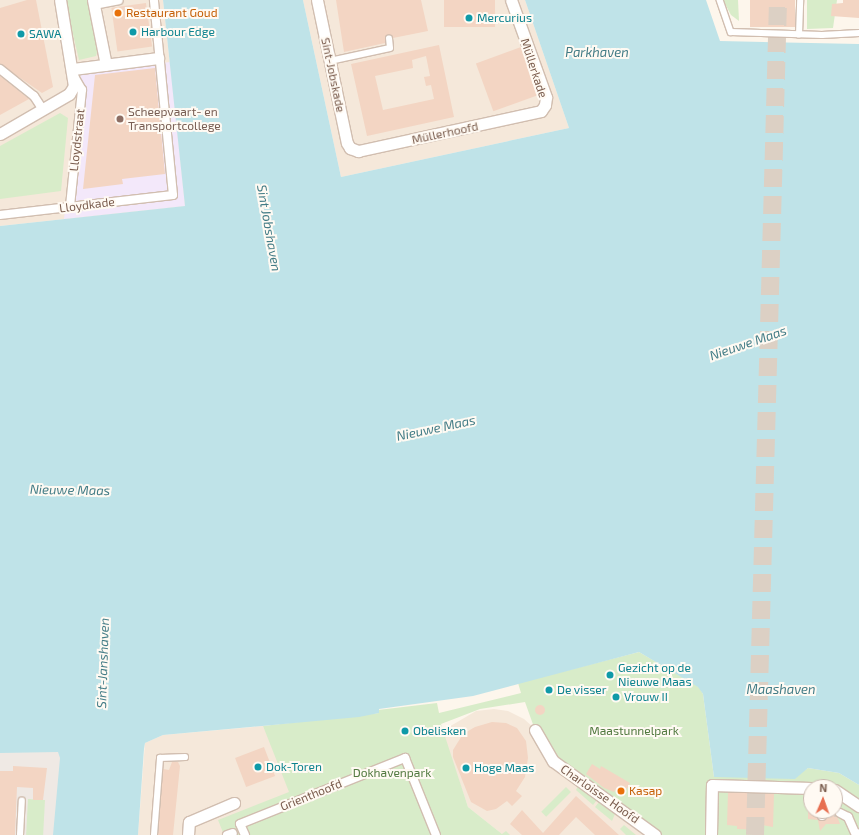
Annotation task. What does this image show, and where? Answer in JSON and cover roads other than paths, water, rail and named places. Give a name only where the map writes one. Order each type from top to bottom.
[{"type":"street","name":"Lloydstraat","points":[[0,134],[69,94],[74,86],[73,72],[60,0]]},
{"type":"street","points":[[106,64],[94,2],[119,0]]},
{"type":"street","points":[[73,72],[106,64],[158,58],[154,0]]},
{"type":"street","name":"Sint-Jobskade","points":[[317,0],[350,148]]},
{"type":"street","name":"Müllerkade","points":[[511,0],[546,97],[545,105],[539,112]]},
{"type":"street","name":"Lloydkade","points":[[0,216],[70,206],[173,195],[158,58]]},
{"type":"street","points":[[0,69],[34,96],[43,110]]},
{"type":"street","name":"Lloydstraat","points":[[70,206],[82,90],[73,72]]},
{"type":"street","name":"Müllerhoofd","points":[[350,148],[360,151],[539,112]]},
{"type":"street","name":"Charloisse Hoofd","points":[[535,730],[553,761],[655,835]]},
{"type":"street","name":"Grienthoofd","points":[[245,835],[240,824],[405,758],[436,835]]},
{"type":"street","points":[[710,835],[712,785],[803,788]]},
{"type":"street","points":[[843,795],[859,806]]},
{"type":"street","points":[[188,835],[189,822],[234,803]]},
{"type":"street","points":[[843,814],[848,817],[858,835]]},
{"type":"lane","points":[[720,0],[731,32],[799,35],[859,33]]},
{"type":"lane","points":[[799,35],[800,0]]},
{"type":"lane","points":[[330,61],[390,48],[389,39]]},
{"type":"lane","points":[[154,835],[160,758],[185,757]]},
{"type":"lane","points":[[20,835],[22,801]]},
{"type":"water","points":[[163,0],[303,0],[341,177],[569,128],[525,0],[706,0],[720,41],[859,44],[859,785],[839,773],[808,768],[795,779],[714,777],[703,694],[698,687],[639,652],[473,696],[379,709],[379,713],[359,717],[163,735],[145,743],[138,835],[53,835],[60,758],[58,752],[0,753],[0,226],[185,206]]},
{"type":"tunnel","points":[[755,835],[778,0]]},
{"type":"place","name":"Restaurant Goud","points":[[118,13]]},
{"type":"place","name":"Mercurius","points":[[469,18]]},
{"type":"place","name":"Harbour Edge","points":[[133,32]]},
{"type":"place","name":"SAWA","points":[[21,34]]},
{"type":"place","name":"Scheepvaart- en Transportcollege","points":[[120,119]]},
{"type":"place","name":"Gezicht op de Nieuwe Maas","points":[[610,675]]},
{"type":"place","name":"De visser","points":[[549,690]]},
{"type":"place","name":"Vrouw II","points":[[616,697]]},
{"type":"place","name":"Obelisken","points":[[405,731]]},
{"type":"place","name":"Dok-Toren","points":[[258,767]]},
{"type":"place","name":"Hoge Maas","points":[[466,768]]},
{"type":"place","name":"Kasap","points":[[621,791]]},
{"type":"water label","name":"Parkhaven","points":[[597,52]]},
{"type":"water label","name":"Sint Jobshaven","points":[[269,228]]},
{"type":"water label","name":"Nieuwe Maas","points":[[748,343]]},
{"type":"water label","name":"Nieuwe Maas","points":[[436,428]]},
{"type":"water label","name":"Nieuwe Maas","points":[[70,490]]},
{"type":"water label","name":"Sint-Janshaven","points":[[103,663]]},
{"type":"water label","name":"Maashaven","points":[[781,689]]},
{"type":"park label","name":"Maastunnelpark","points":[[634,731]]},
{"type":"park label","name":"Dokhavenpark","points":[[392,773]]}]
